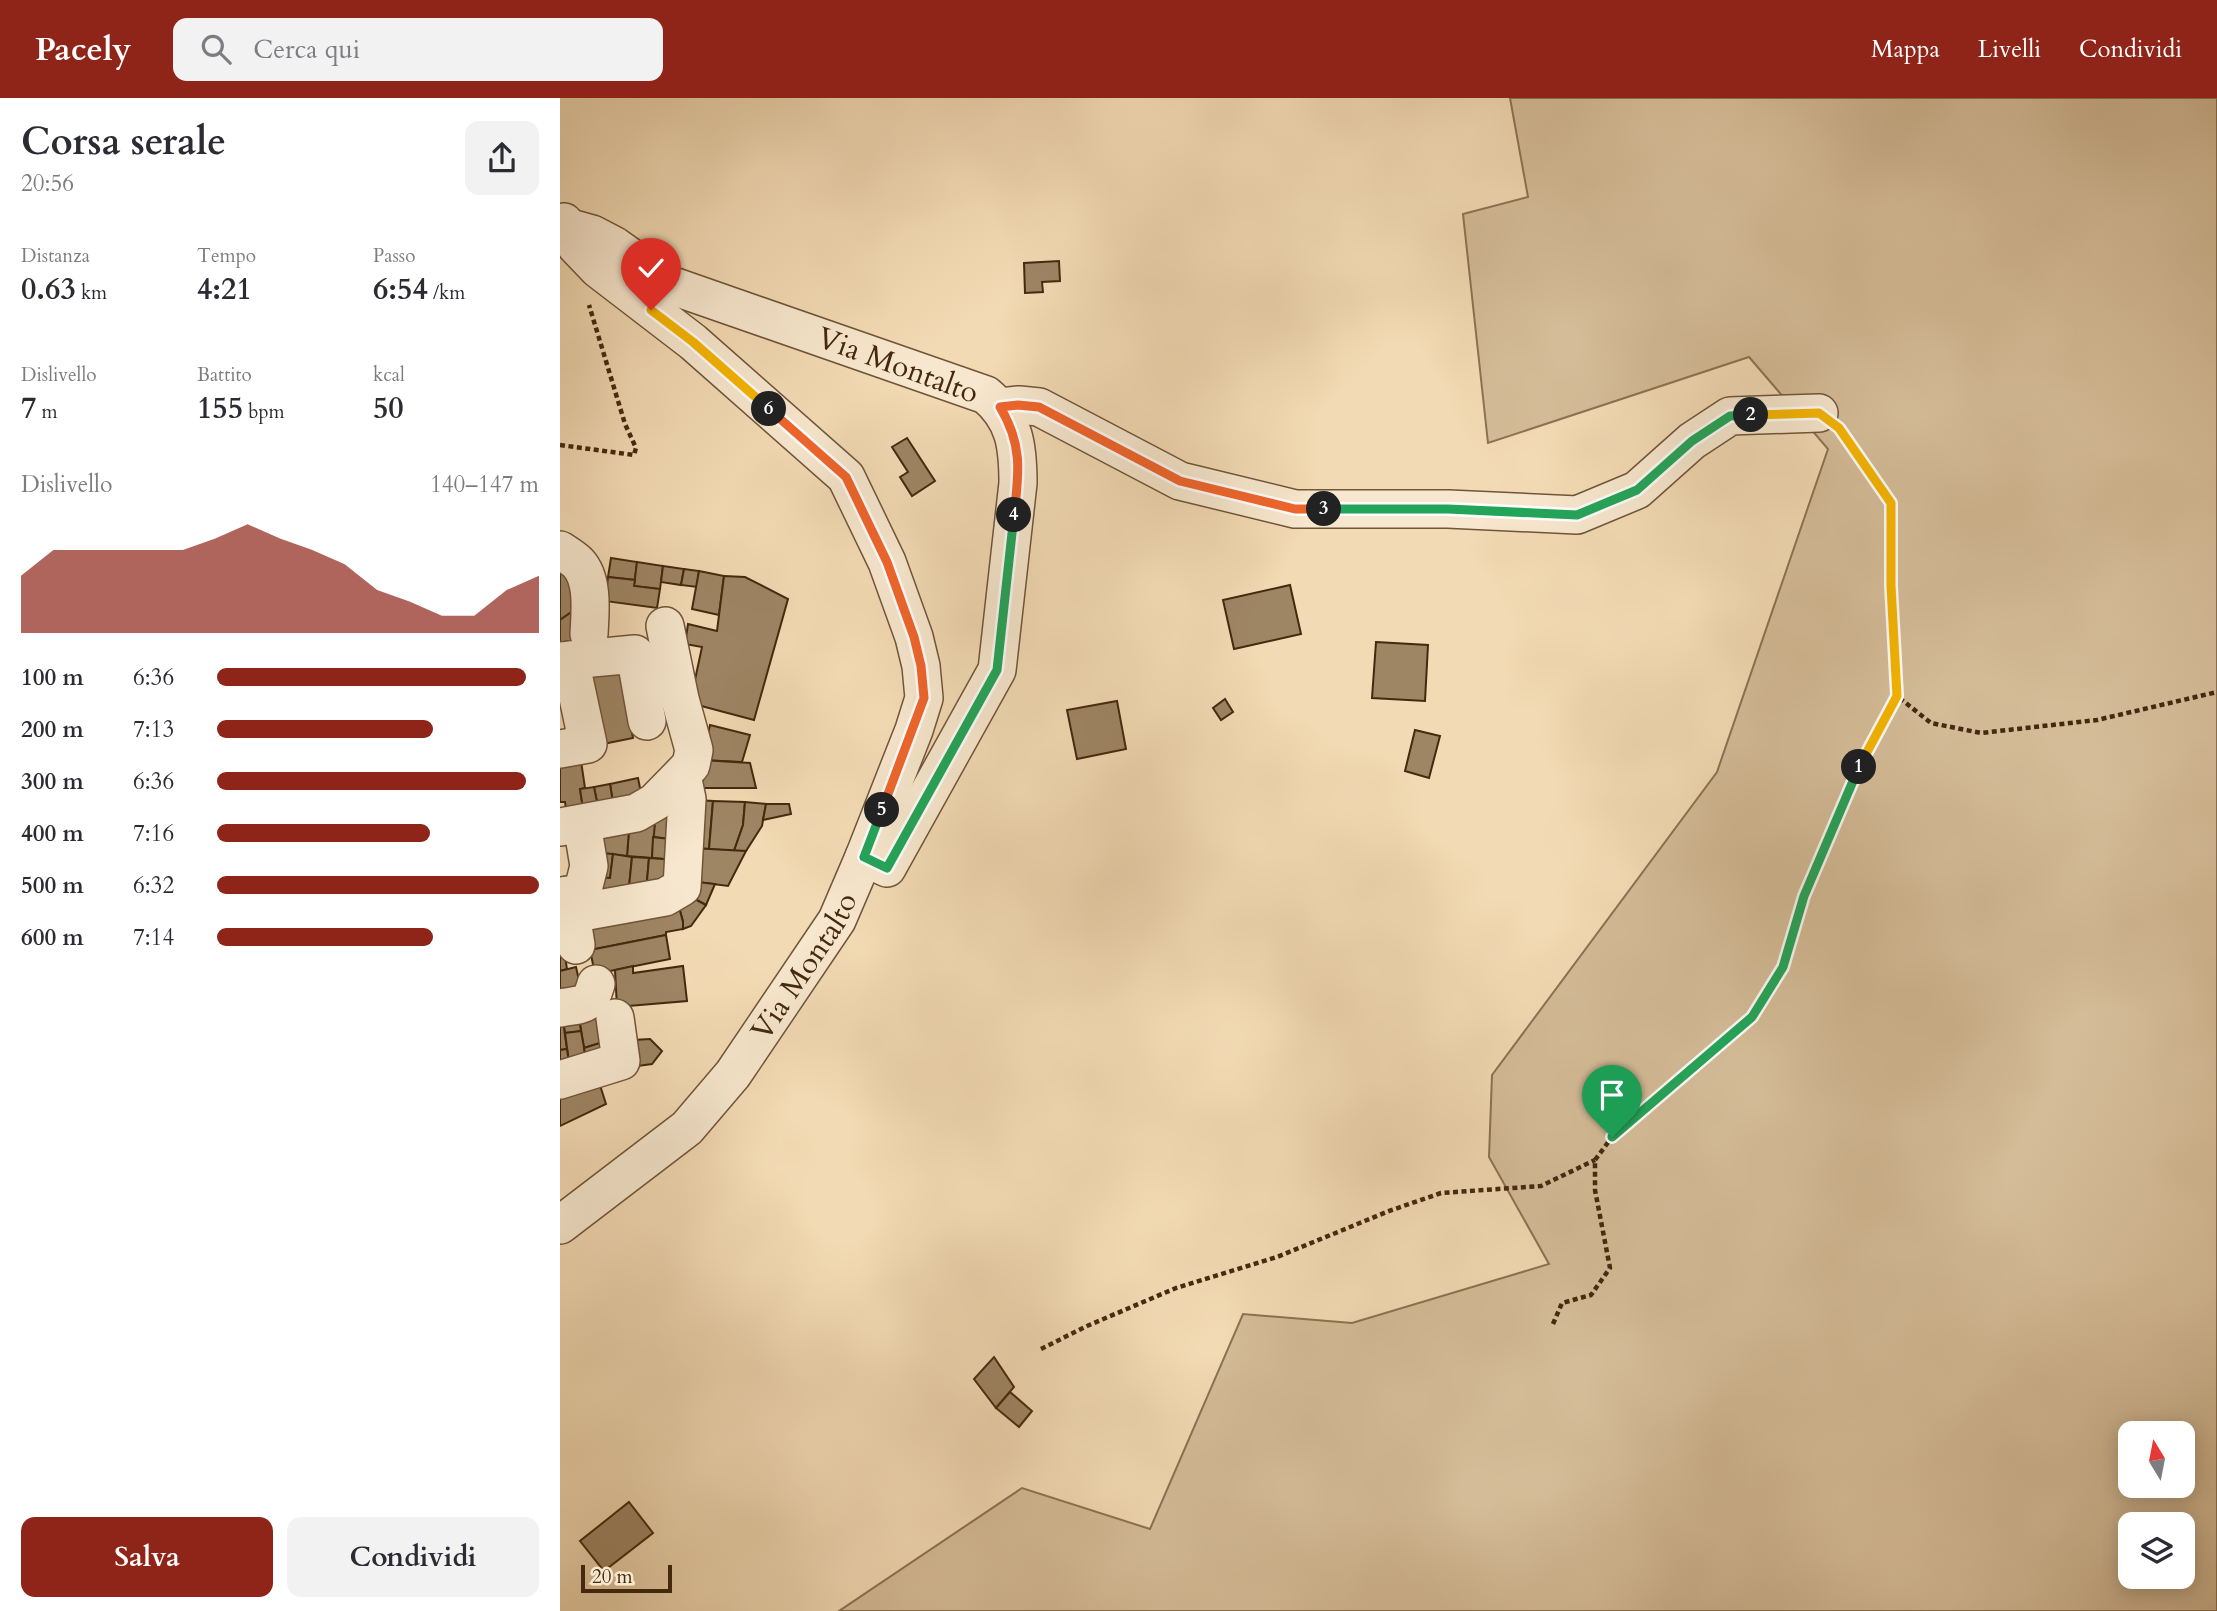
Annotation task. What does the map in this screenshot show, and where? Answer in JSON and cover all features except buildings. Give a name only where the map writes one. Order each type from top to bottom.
[{"type":"street","points":[[563,219],[576,246],[598,269],[693,342],[846,477],[887,562],[914,637],[921,666],[924,698],[864,857]]},
{"type":"street","name":"Via Montalto","points":[[560,1225],[687,1128],[733,1074],[837,920],[864,857],[887,868],[997,670],[1018,483],[1018,453],[1009,421],[1000,407],[986,395],[670,285],[615,246],[563,219]]},
{"type":"street","points":[[1000,407],[1039,407],[1180,481],[1295,509],[1422,508],[1577,515],[1637,490],[1692,441],[1730,416],[1819,413]]},
{"type":"street","points":[[560,550],[579,564],[586,576],[590,608],[573,652],[588,744],[560,749]]},
{"type":"street","points":[[573,912],[582,894],[589,866],[571,825],[636,813],[655,802],[691,765],[694,750],[665,626]]},
{"type":"street","points":[[573,652],[635,654],[647,721]]},
{"type":"street","points":[[573,912],[665,897],[682,887],[687,799],[682,775]]},
{"type":"street","points":[[560,1009],[585,1004],[592,999],[596,984]]},
{"type":"street","points":[[560,1080],[621,1061],[615,1018]]},
{"type":"path","points":[[560,444],[634,455],[636,448],[625,424],[584,287],[598,269]]},
{"type":"path","points":[[1041,1349],[1176,1288],[1277,1257],[1389,1210],[1441,1193],[1541,1186],[1595,1160],[1612,1137],[1752,1017],[1783,967],[1809,883],[1858,767],[1897,696],[1891,586],[1891,503],[1839,428],[1819,413]]},
{"type":"path","points":[[1897,696],[1931,723],[1981,733],[2097,720],[2217,692]]},
{"type":"path","points":[[1553,1324],[1562,1303],[1591,1295],[1610,1268],[1595,1190],[1595,1160]]},
{"type":"shaded area","points":[[1510,98],[2217,98],[2217,1611],[839,1611],[1022,1488],[1150,1529],[1243,1314],[1352,1323],[1549,1264],[1489,1157],[1492,1075],[1717,772],[1828,449],[1749,357],[1488,443],[1463,214],[1528,197]]},
{"type":"route","points":[[651,310],[693,342],[846,477],[887,562],[914,637],[921,666],[924,698],[864,857],[887,868],[997,670],[1018,483],[1018,453],[1009,421],[1000,407],[1039,407],[1180,481],[1295,509],[1384,507],[1577,515],[1637,490],[1692,441],[1730,416],[1819,413],[1839,428],[1891,503],[1891,586],[1897,696],[1858,767],[1804,896],[1783,967],[1752,1017],[1612,1137]]}]
